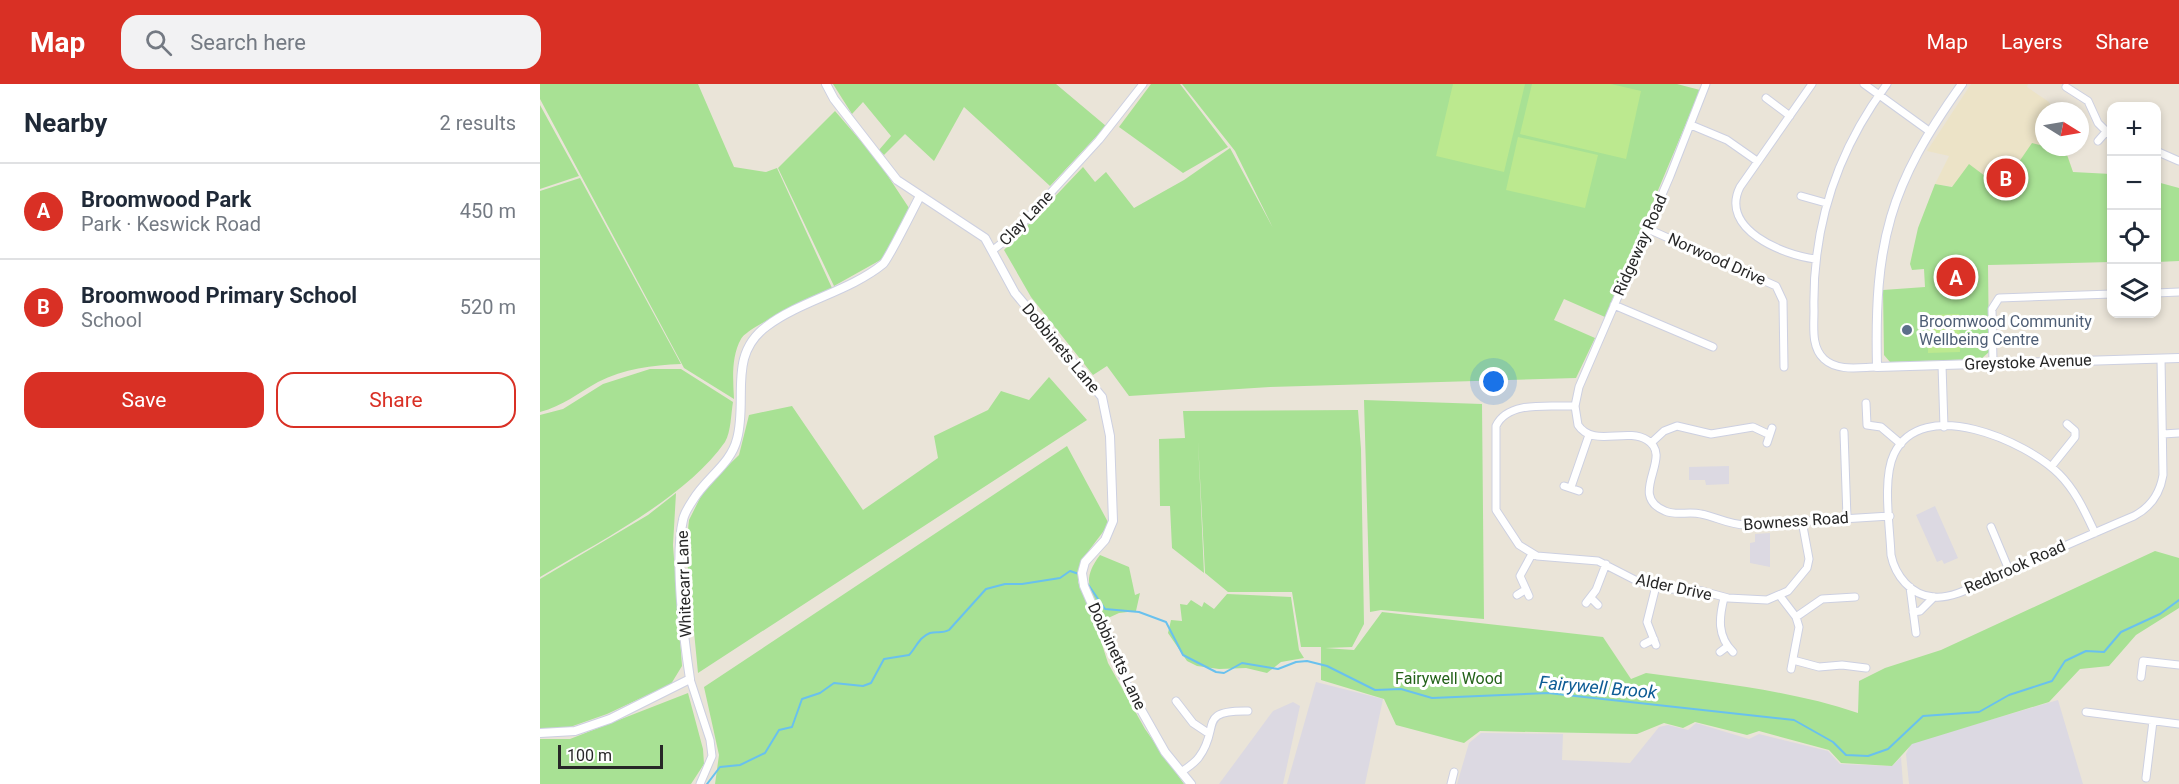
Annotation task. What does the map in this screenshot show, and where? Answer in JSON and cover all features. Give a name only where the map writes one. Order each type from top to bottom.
[{"type":"street","name":"Clay Lane","points":[[826,84],[834,99],[886,169],[920,196],[974,228],[993,250],[1011,236],[1099,140],[1143,84]]},
{"type":"street","name":"Ridgeway Road","points":[[1575,406],[1579,387],[1648,229],[1706,84]]},
{"type":"street","points":[[1812,84],[1737,192],[1736,207],[1740,220],[1779,250],[1815,259]]},
{"type":"street","points":[[1864,84],[1929,130]]},
{"type":"street","points":[[1887,84],[1846,148],[1826,203],[1815,259],[1814,334],[1818,350],[1825,359],[1838,366],[1877,366],[1876,298],[1883,245],[1902,182],[1929,130],[1962,84]]},
{"type":"street","points":[[2066,87],[2078,91],[2088,101],[2107,133]]},
{"type":"street","points":[[1765,97],[1790,116]]},
{"type":"street","points":[[1691,125],[1727,140],[1757,161]]},
{"type":"street","points":[[2098,141],[2107,136]]},
{"type":"street","points":[[2161,153],[2179,162]]},
{"type":"street","name":"Whitecarr Lane","points":[[700,784],[712,756],[710,740],[690,679],[680,550],[683,519],[694,498],[734,452],[742,422],[739,388],[742,363],[749,343],[767,325],[856,280],[885,262],[920,196]]},
{"type":"street","points":[[1800,196],[1826,203]]},
{"type":"street","name":"Norwood Drive","points":[[1648,229],[1776,286],[1783,301],[1785,366]]},
{"type":"street","name":"Dobbinets Lane","points":[[993,250],[1015,293],[1102,397],[1106,405],[1110,436],[1113,521],[1105,540],[1085,562],[1082,573],[1084,586]]},
{"type":"street","points":[[2161,293],[2179,292]]},
{"type":"street","points":[[1993,363],[1992,309],[1999,298],[2107,294]]},
{"type":"street","points":[[1614,305],[1713,347]]},
{"type":"street","name":"Greystoke Avenue","points":[[1877,366],[2179,358]]},
{"type":"street","name":"Redbrook Road","points":[[1913,612],[1920,611],[1934,597],[1951,595],[2139,513],[2155,498],[2163,478],[2161,359]]},
{"type":"street","points":[[1942,365],[1944,427]]},
{"type":"street","points":[[1866,403],[1867,425],[1881,427],[1901,444]]},
{"type":"street","points":[[1517,595],[1527,593],[1520,576],[1532,554],[1515,540],[1496,510],[1496,426],[1503,416],[1515,409],[1575,406],[1578,425],[1589,435],[1637,436],[1651,443],[1666,429],[1677,426],[1711,434],[1753,427],[1770,431],[1767,442]]},
{"type":"street","points":[[2051,467],[2076,437],[2076,433],[2067,424]]},
{"type":"street","points":[[1934,597],[1910,587],[1897,573],[1892,560],[1889,469],[1901,444],[1917,432],[1944,427],[1972,429],[2001,437],[2031,452],[2051,467],[2076,495],[2095,533]]},
{"type":"street","points":[[1845,432],[1846,518]]},
{"type":"street","points":[[2163,434],[2179,434]]},
{"type":"street","points":[[1579,491],[1567,487],[1589,435]]},
{"type":"street","name":"Bowness Road","points":[[1651,443],[1656,459],[1648,490],[1653,501],[1662,510],[1673,514],[1698,513],[1738,525],[1890,516]]},
{"type":"street","points":[[1791,669],[1799,635],[1796,617],[1780,596],[1790,589],[1808,566],[1809,556],[1802,521]]},
{"type":"street","points":[[1991,527],[2009,570]]},
{"type":"street","name":"Alder Drive","points":[[1532,554],[1548,558],[1593,560],[1639,582],[1704,592],[1724,598],[1765,600],[1780,596]]},
{"type":"street","points":[[1598,605],[1588,601],[1605,564]]},
{"type":"street","name":"Dobbinetts Lane","points":[[1084,586],[1127,685],[1165,752],[1191,784]]},
{"type":"street","points":[[1644,644],[1655,642],[1647,622],[1656,586]]},
{"type":"street","points":[[1910,587],[1916,633]]},
{"type":"street","points":[[1796,617],[1817,601],[1841,593],[1855,597]]},
{"type":"street","points":[[1720,652],[1731,649],[1720,626],[1724,598]]},
{"type":"street","points":[[1793,660],[1819,667],[1842,665],[1857,671],[1866,668]]},
{"type":"street","points":[[2141,677],[2143,661],[2179,665]]},
{"type":"street","points":[[540,733],[575,731],[610,719],[690,679]]},
{"type":"street","points":[[1176,701],[1193,723],[1208,733]]},
{"type":"street","points":[[1181,772],[1199,757],[1212,721],[1224,710],[1248,711]]},
{"type":"street","points":[[2086,712],[2179,724]]},
{"type":"street","points":[[2146,778],[2153,721]]},
{"type":"street","points":[[1451,784],[1454,772]]},
{"type":"shaded area","points":[[1971,84],[2028,84],[2027,87],[2049,102],[2035,102],[2035,156],[2068,156],[2073,172],[2071,264],[1974,190],[1935,184],[1949,156],[1927,151]]},
{"type":"shaded area","points":[[1729,466],[1729,484],[1706,485],[1705,480],[1689,480],[1689,467]]},
{"type":"shaded area","points":[[1935,506],[1958,558],[1944,564],[1942,560],[1937,562],[1916,515]]},
{"type":"shaded area","points":[[1770,533],[1770,567],[1750,563],[1750,543],[1755,542],[1755,534]]},
{"type":"shaded area","points":[[1316,682],[1383,699],[1365,784],[1287,784]]},
{"type":"shaded area","points":[[2058,700],[2083,784],[1909,784],[1906,754],[1911,743]]},
{"type":"shaded area","points":[[1293,702],[1300,706],[1283,784],[1219,784],[1273,711]]},
{"type":"shaded area","points":[[1696,723],[1749,739],[1759,734],[1828,751],[1840,764],[1892,766],[1901,757],[1903,784],[1457,784],[1469,743],[1481,733],[1563,734],[1562,760],[1630,763],[1659,727],[1668,725],[1688,730]]},
{"type":"green space","points":[[540,84],[698,84],[734,167],[766,172],[777,168],[832,288],[746,333],[738,346],[734,361],[734,399],[684,368],[540,99]]},
{"type":"green space","points":[[833,84],[1056,84],[1106,126],[1050,186],[964,107],[934,161],[905,134],[884,155],[879,150],[891,136],[863,102],[852,114]]},
{"type":"green space","points":[[1151,84],[1180,84],[1228,147],[1183,173],[1119,127]]},
{"type":"green space","points":[[1182,84],[1677,84],[1700,90],[1605,317],[1564,299],[1554,320],[1595,338],[1576,378],[1270,387],[1129,396],[1107,366],[1093,375],[1031,297],[1004,250],[1083,167],[1095,182],[1106,172],[1134,208],[1184,180],[1230,148],[1273,228],[1235,151]]},
{"type":"green space","points":[[1453,84],[1525,84],[1504,172],[1436,156]]},
{"type":"green space","points":[[1532,84],[1611,84],[1641,91],[1626,159],[1520,134]]},
{"type":"green space","points":[[540,105],[579,176],[540,189]]},
{"type":"green space","points":[[835,111],[878,161],[909,208],[884,258],[834,286],[778,168]]},
{"type":"green space","points":[[1518,137],[1598,155],[1585,208],[1506,190]]},
{"type":"green space","points":[[2032,143],[2035,144],[2035,156],[2067,156],[2073,172],[2107,174],[2107,262],[1988,265],[1989,352],[1981,359],[1890,362],[1884,355],[1883,290],[1925,287],[1924,269],[1912,270],[1910,264],[1918,228],[1935,184],[1952,187],[1969,164],[2001,188]]},
{"type":"green space","points":[[580,178],[681,364],[649,367],[618,374],[540,412],[540,191]]},
{"type":"green space","points":[[2161,183],[2179,188],[2179,261],[2161,262]]},
{"type":"green space","points":[[1959,314],[1960,352],[1928,353],[1928,315]]},
{"type":"green space","points":[[650,369],[681,369],[733,402],[730,428],[725,442],[688,482],[665,500],[614,534],[540,577],[540,415],[563,409],[603,384]]},
{"type":"green space","points":[[1049,377],[1087,420],[698,673],[686,549],[689,520],[705,488],[739,455],[749,415],[792,406],[863,510],[938,458],[934,436],[988,410],[1001,391],[1029,400]]},
{"type":"green space","points":[[1364,400],[1482,404],[1484,619],[1381,610],[1370,612]]},
{"type":"green space","name":"Fairywell Wood","points":[[1358,410],[1361,449],[1364,624],[1352,647],[1325,648],[1354,650],[1382,612],[1603,637],[1631,679],[1646,673],[1726,684],[1806,698],[1858,713],[1859,681],[1885,668],[1941,650],[2155,551],[2179,558],[2179,608],[2136,635],[2109,666],[2080,669],[2049,702],[1912,744],[1892,766],[1841,763],[1829,750],[1759,731],[1747,735],[1695,722],[1683,728],[1664,723],[1637,734],[1480,731],[1464,743],[1396,725],[1384,699],[1321,680],[1321,647],[1301,647],[1292,592],[1228,592],[1205,573],[1198,440],[1204,573],[1172,548],[1170,506],[1160,506],[1159,439],[1185,438],[1183,411]]},
{"type":"green space","points":[[1067,446],[1109,524],[1084,557],[1078,582],[1091,610],[1108,663],[1145,729],[1184,784],[715,784],[719,755],[704,687]]},
{"type":"green space","points":[[676,493],[673,545],[682,666],[671,684],[607,714],[570,727],[540,729],[540,579],[648,515]]},
{"type":"green space","points":[[1100,555],[1129,567],[1135,595],[1140,593],[1136,611],[1119,613],[1106,619],[1092,594],[1089,580],[1090,573]]},
{"type":"green space","points":[[1227,594],[1291,597],[1299,650],[1304,658],[1281,662],[1267,673],[1246,668],[1219,669],[1197,666],[1187,661],[1168,633],[1171,620],[1182,621],[1180,604],[1187,605],[1191,600],[1202,607],[1204,602],[1214,609]]},
{"type":"green space","points":[[688,693],[703,749],[704,764],[691,784],[540,784],[540,739],[570,739]]},
{"type":"waterway","name":"Fairywell Brook","points":[[707,784],[720,767],[740,765],[765,753],[779,730],[792,727],[802,699],[820,693],[834,683],[863,686],[871,683],[884,659],[909,655],[926,635],[949,630],[986,589],[1005,584],[1022,584],[1060,578],[1070,571],[1079,574]]},
{"type":"waterway","name":"Fairywell Brook","points":[[1085,580],[1105,609],[1139,612],[1166,622],[1183,655],[1216,672],[1224,673],[1242,663],[1278,669],[1296,662],[1307,661],[1327,666],[1375,690],[1401,689],[1432,698],[1548,693],[1794,720],[1833,742],[1846,755],[1868,756],[1888,749],[1923,716],[1979,712],[2009,695],[2052,681],[2065,661],[2086,651],[2104,652],[2121,632],[2160,614],[2179,600]]},
{"type":"place","name":"Broomwood Primary School","points":[[2006,178]]},
{"type":"place","name":"Broomwood Park","points":[[1956,277]]},
{"type":"place","name":"Broomwood Community Wellbeing Centre","points":[[1907,330]]}]
